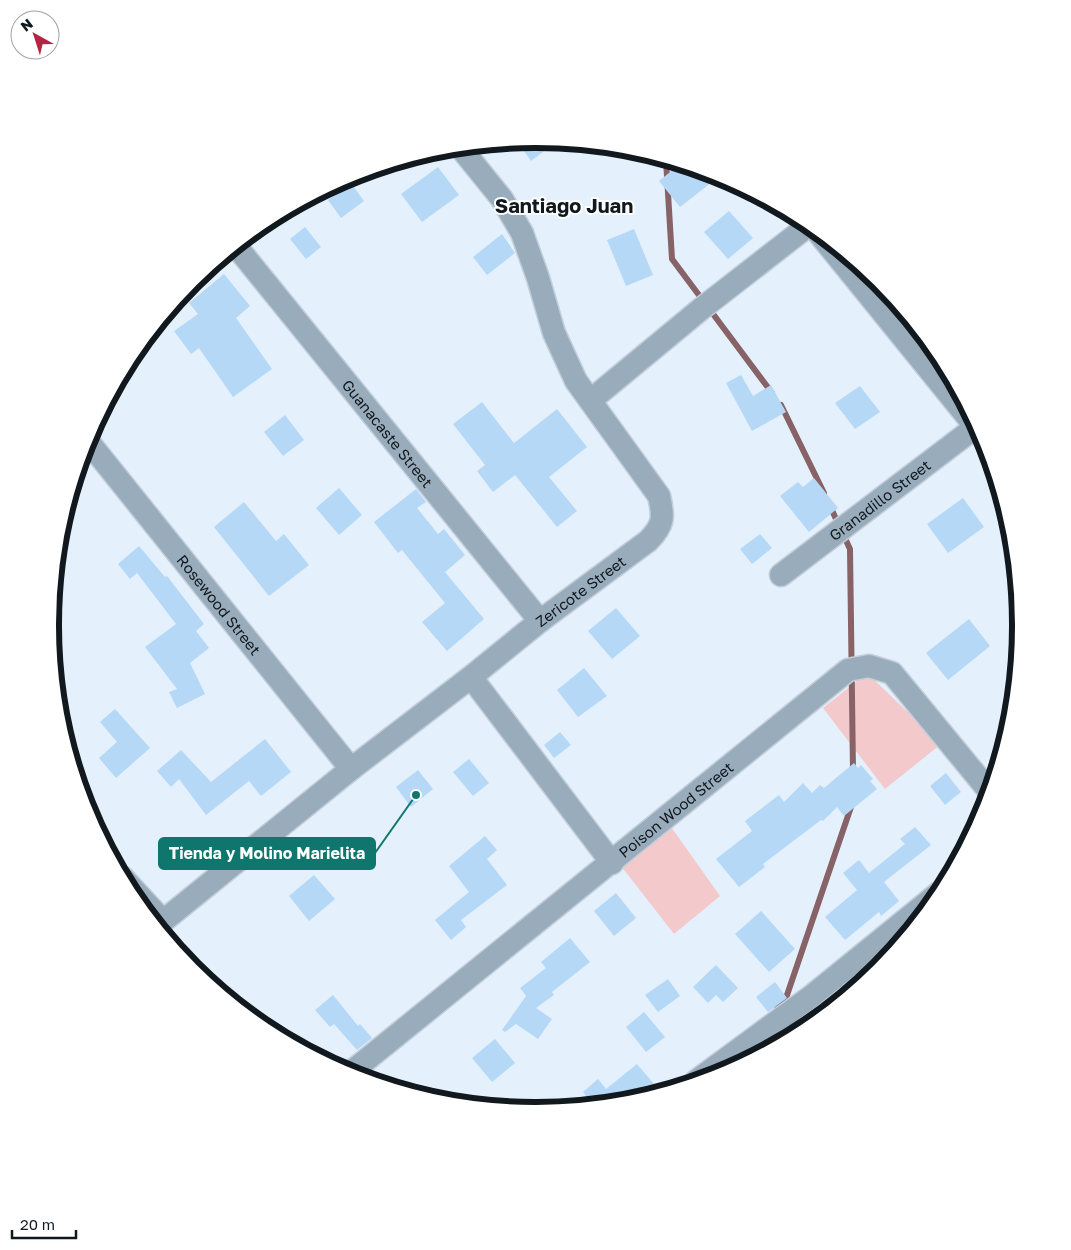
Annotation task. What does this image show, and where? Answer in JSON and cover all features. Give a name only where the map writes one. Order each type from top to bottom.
[{"type":"street","name":"Zericote Street","points":[[162,921],[351,769],[471,677],[540,621],[648,541],[659,529],[663,514],[659,496],[576,380],[554,333],[538,278],[522,233],[502,198],[465,153]]},
{"type":"street","points":[[591,400],[701,309],[802,230]]},
{"type":"street","name":"Guanacaste Street","points":[[240,251],[540,621]]},
{"type":"street","points":[[838,257],[959,406]]},
{"type":"street","name":"Granadillo Street","points":[[781,575],[972,434]]},
{"type":"street","name":"Rosewood Street","points":[[93,448],[351,769]]},
{"type":"street","name":"Poison Wood Street","points":[[359,1067],[848,670],[869,666],[892,674],[984,785]]},
{"type":"street","points":[[471,677],[612,863]]},
{"type":"street","points":[[718,1065],[813,995],[917,910]]},
{"type":"shaded area","points":[[867,673],[941,744],[885,789],[823,708]]},
{"type":"shaded area","points":[[669,824],[720,896],[674,934],[621,866]]},
{"type":"shaded area","points":[[893,940],[865,969],[862,966]]},
{"type":"building","points":[[522,148],[548,148],[531,161]]},
{"type":"building","points":[[438,167],[459,195],[422,222],[401,194]]},
{"type":"building","points":[[674,169],[711,182],[680,207],[659,181]]},
{"type":"building","points":[[353,185],[364,201],[341,218],[328,200],[342,190]]},
{"type":"building","points":[[729,211],[753,238],[728,259],[704,232]]},
{"type":"building","points":[[305,227],[321,247],[306,259],[290,239]]},
{"type":"building","points":[[634,229],[653,275],[626,286],[607,240]]},
{"type":"building","points":[[502,234],[515,253],[487,275],[473,257]]},
{"type":"building","points":[[224,274],[250,306],[236,318],[272,369],[233,397],[199,348],[191,354],[174,331],[198,314],[189,303]]},
{"type":"building","points":[[741,375],[753,396],[771,385],[786,412],[752,431],[726,383]]},
{"type":"building","points":[[860,386],[880,412],[855,429],[835,403]]},
{"type":"building","points":[[482,402],[514,443],[557,409],[587,447],[549,477],[577,511],[557,527],[515,475],[493,492],[477,471],[485,465],[453,424]]},
{"type":"building","points":[[285,415],[304,440],[283,456],[264,432]]},
{"type":"building","points":[[814,478],[838,508],[809,532],[780,496],[798,482],[803,487]]},
{"type":"building","points":[[339,488],[362,515],[339,535],[316,508]]},
{"type":"building","points":[[416,489],[426,502],[417,508],[438,534],[444,529],[465,555],[445,572],[484,619],[447,651],[422,622],[445,603],[402,550],[398,553],[374,522]]},
{"type":"building","points":[[963,498],[984,527],[948,553],[927,524]]},
{"type":"building","points":[[244,502],[276,541],[284,534],[309,565],[269,596],[214,527]]},
{"type":"building","points":[[760,534],[772,548],[752,564],[740,549]]},
{"type":"building","points":[[139,546],[165,577],[167,576],[204,624],[196,631],[209,648],[190,663],[205,694],[177,708],[169,692],[177,689],[145,647],[176,624],[137,573],[130,579],[118,564]]},
{"type":"building","points":[[616,608],[640,636],[612,659],[588,631]]},
{"type":"building","points":[[969,619],[990,646],[948,680],[926,653]]},
{"type":"building","points":[[584,668],[607,696],[578,717],[557,690]]},
{"type":"building","points":[[115,709],[150,748],[116,778],[99,758],[117,742],[100,722]]},
{"type":"building","points":[[560,732],[571,745],[554,758],[544,745]]},
{"type":"building","points":[[265,739],[291,772],[261,796],[249,781],[206,815],[179,779],[171,787],[157,771],[181,750],[211,782]]},
{"type":"building","points":[[469,759],[489,783],[473,796],[453,772]]},
{"type":"building","points":[[854,763],[858,768],[861,765],[873,779],[870,781],[877,789],[844,816],[837,807],[823,821],[821,820],[763,864],[765,867],[739,887],[716,859],[752,831],[745,821],[779,795],[784,802],[803,783],[812,793],[820,785],[824,788]]},
{"type":"building","points":[[418,770],[433,789],[411,807],[396,787]]},
{"type":"building","points":[[946,773],[961,792],[945,805],[930,786]]},
{"type":"building","points":[[915,827],[931,845],[884,882],[899,901],[881,916],[879,912],[845,940],[825,917],[857,890],[843,873],[859,860],[869,873],[905,844],[900,839]]},
{"type":"building","points":[[485,836],[497,850],[487,859],[507,885],[461,920],[466,927],[451,940],[435,920],[469,892],[449,866]]},
{"type":"building","points":[[314,875],[335,899],[309,921],[289,896]]},
{"type":"building","points":[[616,893],[636,918],[614,936],[594,911]]},
{"type":"building","points":[[761,911],[795,949],[769,972],[735,934]]},
{"type":"building","points":[[570,938],[590,962],[552,992],[554,995],[536,1008],[552,1019],[538,1039],[516,1024],[505,1032],[502,1030],[526,996],[520,988],[546,968],[541,962]]},
{"type":"building","points":[[716,965],[738,988],[723,1002],[716,995],[708,1003],[693,987]]},
{"type":"building","points":[[668,979],[680,996],[658,1012],[645,995]]},
{"type":"building","points":[[775,982],[787,998],[768,1012],[756,997]]},
{"type":"building","points":[[333,995],[358,1026],[360,1024],[372,1038],[357,1050],[334,1024],[330,1027],[315,1010]]},
{"type":"building","points":[[644,1012],[665,1037],[646,1052],[626,1027]]},
{"type":"building","points":[[495,1039],[515,1063],[492,1082],[472,1058]]},
{"type":"building","points":[[637,1064],[654,1084],[649,1088],[598,1098],[589,1099],[583,1092],[598,1079],[606,1089]]},
{"type":"waterway","points":[[666,166],[672,259],[772,393]]},
{"type":"waterway","points":[[781,405],[824,493]]},
{"type":"waterway","points":[[830,506],[850,549],[853,771]]},
{"type":"waterway","points":[[777,1009],[786,998],[853,801]]},
{"type":"place","name":"Tienda y Molino Marielita","points":[[416,795]]},
{"type":"district","name":"Santiago Juan","points":[[564,205]]}]
